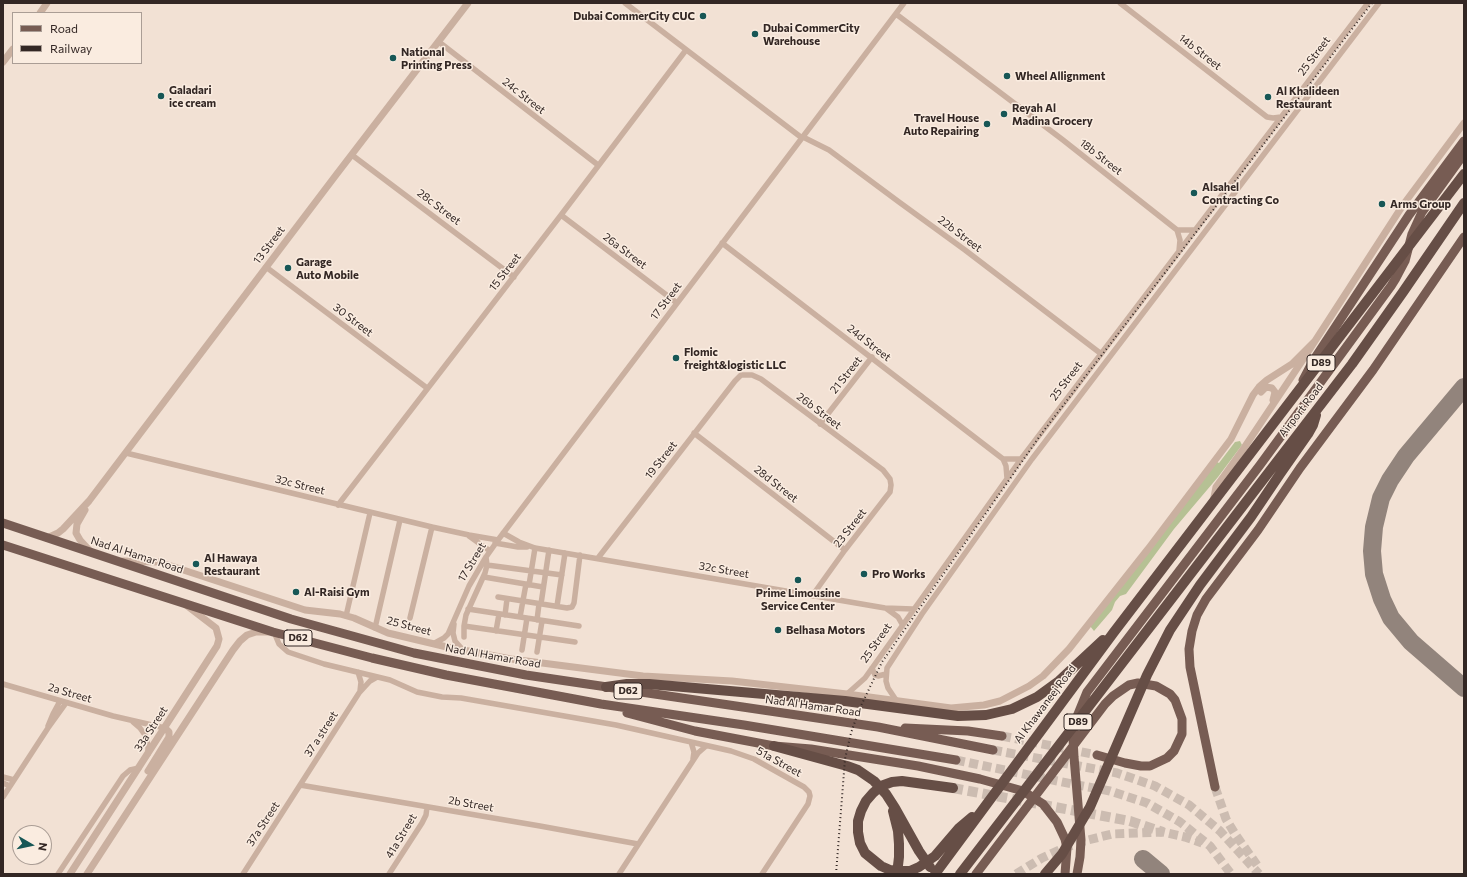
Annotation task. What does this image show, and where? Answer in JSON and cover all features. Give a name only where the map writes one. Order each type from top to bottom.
[{"type":"highway","name":"Airport Road","points":[[1177,550],[1464,174]]},
{"type":"highway","name":"Airport Road","points":[[960,874],[1378,328],[1464,203]]},
{"type":"highway","points":[[1429,255],[1445,239],[1464,215]]},
{"type":"highway","points":[[1045,874],[1062,854],[1090,807],[1154,660],[1170,630],[1188,602],[1248,522],[1308,434],[1313,425],[1317,409]]},
{"type":"highway","name":"Al Khawaneej Road","points":[[935,874],[1114,632],[1177,550]]},
{"type":"highway","points":[[606,687],[627,684],[649,684],[845,701],[958,716],[986,715],[1012,709],[1037,697],[1059,681],[1096,646],[1114,632]]},
{"type":"highway","points":[[774,746],[842,764],[868,776],[880,787],[890,801],[923,857],[935,874]]},
{"type":"highway","points":[[953,788],[902,781],[892,782],[873,792],[866,801],[858,821],[859,838],[865,852],[880,866],[890,870],[910,871],[923,865],[935,856],[959,828],[982,810]]},
{"type":"highway","points":[[890,801],[898,831],[899,857],[897,874]]},
{"type":"main road","points":[[1296,396],[1313,361],[1396,235],[1464,141]]},
{"type":"main road","points":[[1077,874],[1081,840],[1074,757],[1074,738],[1076,719],[1087,692],[1260,465],[1394,282],[1405,261],[1413,230],[1422,212],[1464,154]]},
{"type":"main road","points":[[1215,787],[1190,667],[1189,649],[1192,631],[1198,615],[1206,600],[1258,530],[1300,468],[1369,376],[1464,237]]},
{"type":"main road","name":"Nad Al Hamar Road","points":[[3,523],[291,618],[381,644],[452,661],[526,675],[878,727],[993,750]]},
{"type":"main road","name":"D62","points":[[3,545],[274,632],[372,658],[446,675],[601,704],[744,725],[956,760]]},
{"type":"main road","points":[[976,874],[1105,704],[1117,693],[1129,685],[1138,683],[1147,684],[1164,690],[1175,700],[1182,719],[1182,734],[1174,751],[1167,758],[1150,766],[1140,766],[1097,755]]},
{"type":"main road","points":[[601,704],[624,712],[695,731],[774,746],[811,749],[869,758],[980,779],[1030,794],[1047,808],[1062,830],[1067,848],[1065,874]]},
{"type":"main road","points":[[878,727],[935,729],[1002,736]]},
{"type":"main road","points":[[983,874],[995,857],[997,847]]},
{"type":"street","points":[[41,12],[48,3]]},
{"type":"street","name":"13 Street","points":[[46,538],[63,529],[89,501],[468,3]]},
{"type":"street","name":"22b Street","points":[[625,3],[802,137],[828,150],[965,250],[1100,354]]},
{"type":"street","name":"17 Street","points":[[433,644],[448,634],[469,586],[497,541],[904,3]]},
{"type":"street","name":"14b Street","points":[[1120,3],[1267,117]]},
{"type":"street","name":"25 Street","points":[[115,561],[159,562],[305,610],[346,616],[388,633],[433,644],[511,659],[643,676],[732,681],[847,694],[865,678],[1021,459],[1368,3]]},
{"type":"street","name":"25 Street","points":[[886,674],[890,662],[922,614],[1028,464],[1379,3]]},
{"type":"street","name":"18b Street","points":[[896,14],[1063,140],[1177,230]]},
{"type":"street","name":"24c Street","points":[[439,42],[598,165]]},
{"type":"street","points":[[3,62],[12,49]]},
{"type":"street","name":"15 Street","points":[[338,505],[514,277],[686,50]]},
{"type":"street","points":[[1270,132],[1267,117],[1281,117]]},
{"type":"street","points":[[1212,504],[1214,494],[1220,481],[1271,407],[1403,205],[1464,123]]},
{"type":"street","name":"28c Street","points":[[352,155],[514,277]]},
{"type":"street","name":"26a Street","points":[[561,215],[677,303]]},
{"type":"street","points":[[1179,251],[1180,240],[1177,230],[1195,230]]},
{"type":"street","name":"24d Street","points":[[722,243],[1003,459]]},
{"type":"street","name":"30 Street","points":[[266,267],[428,388]]},
{"type":"street","points":[[847,694],[951,708],[984,705],[1000,700],[1029,686],[1043,676],[1069,649],[1088,626],[1231,439],[1253,395],[1267,380],[1292,364],[1314,342]]},
{"type":"street","name":"21 Street","points":[[820,424],[872,357]]},
{"type":"street","name":"26b Street","points":[[741,376],[748,374],[757,376],[883,470]]},
{"type":"street","name":"19 Street","points":[[598,558],[694,433],[735,381],[741,376]]},
{"type":"street","points":[[1246,408],[1266,387],[1272,388],[1275,392],[1271,407]]},
{"type":"street","name":"28d Street","points":[[694,433],[845,550]]},
{"type":"street","name":"32c Street","points":[[126,453],[400,520],[518,547],[534,547]]},
{"type":"street","points":[[1007,478],[1006,466],[1003,459],[1021,459]]},
{"type":"street","name":"23 Street","points":[[812,596],[845,550],[890,492],[890,478],[883,470]]},
{"type":"street","name":"13 Street","points":[[89,501],[77,524],[76,533],[91,552]]},
{"type":"street","points":[[346,616],[370,513]]},
{"type":"street","points":[[375,628],[400,520]]},
{"type":"street","points":[[410,618],[432,527]]},
{"type":"street","name":"32c Street","points":[[503,533],[519,542],[534,547],[565,553],[885,608],[913,609]]},
{"type":"street","name":"32c Street","points":[[469,535],[490,551]]},
{"type":"street","points":[[520,617],[531,571],[534,547]]},
{"type":"street","points":[[537,652],[540,637],[540,604],[549,550]]},
{"type":"street","points":[[557,606],[565,553]]},
{"type":"street","points":[[498,597],[569,608],[573,605],[580,555]]},
{"type":"street","points":[[464,637],[464,626],[468,609],[484,577],[487,564],[486,557]]},
{"type":"street","points":[[487,564],[562,575]]},
{"type":"street","points":[[484,577],[543,587]]},
{"type":"street","points":[[496,631],[507,599]]},
{"type":"street","name":"33a Street","points":[[70,874],[213,654],[219,635],[216,628],[184,604]]},
{"type":"street","points":[[885,608],[898,617],[902,624]]},
{"type":"street","points":[[468,609],[579,626]]},
{"type":"street","name":"17 Street","points":[[455,618],[454,637],[457,645],[463,650]]},
{"type":"street","points":[[522,650],[527,618]]},
{"type":"street","points":[[464,626],[575,642]]},
{"type":"street","points":[[87,874],[243,637],[251,634],[274,632]]},
{"type":"street","name":"51a Street","points":[[274,632],[279,644],[288,652],[324,664],[397,683],[430,696],[461,698],[616,725],[747,756],[804,787],[808,792],[809,800],[762,874]]},
{"type":"street","points":[[872,668],[872,672],[878,676],[886,674],[888,688],[896,700]]},
{"type":"street","points":[[358,672],[361,682],[359,693]]},
{"type":"street","name":"37 a street","points":[[300,786],[359,693],[376,677]]},
{"type":"street","name":"2a Street","points":[[3,684],[131,721],[165,728]]},
{"type":"street","points":[[3,797],[48,728],[63,702]]},
{"type":"street","points":[[131,721],[140,728],[145,736],[148,744],[148,754]]},
{"type":"street","points":[[134,802],[138,788],[169,737],[169,732],[165,728]]},
{"type":"street","points":[[691,742],[694,752],[692,764]]},
{"type":"street","points":[[619,874],[700,750],[706,746]]},
{"type":"street","points":[[58,874],[123,776],[130,770],[139,768]]},
{"type":"street","points":[[3,777],[12,783]]},
{"type":"street","points":[[3,783],[12,783]]},
{"type":"street","name":"2b Street","points":[[300,786],[638,844]]},
{"type":"street","name":"37a Street","points":[[243,874],[300,786]]},
{"type":"street","name":"41a Street","points":[[389,874],[426,816],[427,807]]},
{"type":"green space","points":[[1240,441],[1242,445],[1218,477],[1174,529],[1126,594],[1120,596],[1115,602],[1112,610],[1094,631],[1090,626],[1217,462],[1219,463],[1235,442]]},
{"type":"taxiway","points":[[1464,387],[1406,456],[1390,480],[1381,498],[1374,527],[1372,551],[1374,574],[1382,599],[1391,618],[1411,642],[1464,688]]},
{"type":"taxiway","points":[[1143,859],[1161,874]]},
{"type":"tunnel","points":[[1002,736],[1097,755]]},
{"type":"tunnel","points":[[993,750],[1117,773],[1155,786],[1189,805],[1220,831],[1259,874]]},
{"type":"tunnel","points":[[956,760],[1110,791],[1147,803],[1180,822],[1210,846],[1231,874]]},
{"type":"tunnel","points":[[1215,787],[1226,819],[1257,865]]},
{"type":"tunnel","points":[[953,788],[1130,821],[1163,832]]},
{"type":"tunnel","points":[[1016,874],[1042,858],[1064,848],[1112,834],[1163,832],[1202,843]]},
{"type":"railway","points":[[836,874],[845,759],[851,733],[859,710],[882,662],[1042,433],[1372,3]]},
{"type":"place","name":"Dubai CommerCity CUC","points":[[703,16]]},
{"type":"place","name":"Dubai CommerCity Warehouse","points":[[755,34]]},
{"type":"place","name":"National Printing Press","points":[[393,58]]},
{"type":"place","name":"Wheel Allignment","points":[[1007,76]]},
{"type":"place","name":"Galadari ice cream","points":[[161,96]]},
{"type":"place","name":"Al Khalideen Restaurant","points":[[1268,97]]},
{"type":"place","name":"Reyah Al Madina Grocery","points":[[1004,114]]},
{"type":"place","name":"Travel House Auto Repairing","points":[[987,124]]},
{"type":"place","name":"Alsahel Contracting Co","points":[[1194,193]]},
{"type":"place","name":"Arms Group","points":[[1382,204]]},
{"type":"place","name":"Garage Auto Mobile","points":[[288,268]]},
{"type":"place","name":"Flomic freight&logistic LLC","points":[[676,358]]},
{"type":"place","name":"Al Hawaya Restaurant","points":[[196,564]]},
{"type":"place","name":"Pro Works","points":[[864,574]]},
{"type":"place","name":"Prime Limousine Service Center","points":[[798,580]]},
{"type":"place","name":"Al-Raisi Gym","points":[[296,592]]},
{"type":"place","name":"Belhasa Motors","points":[[778,630]]}]
